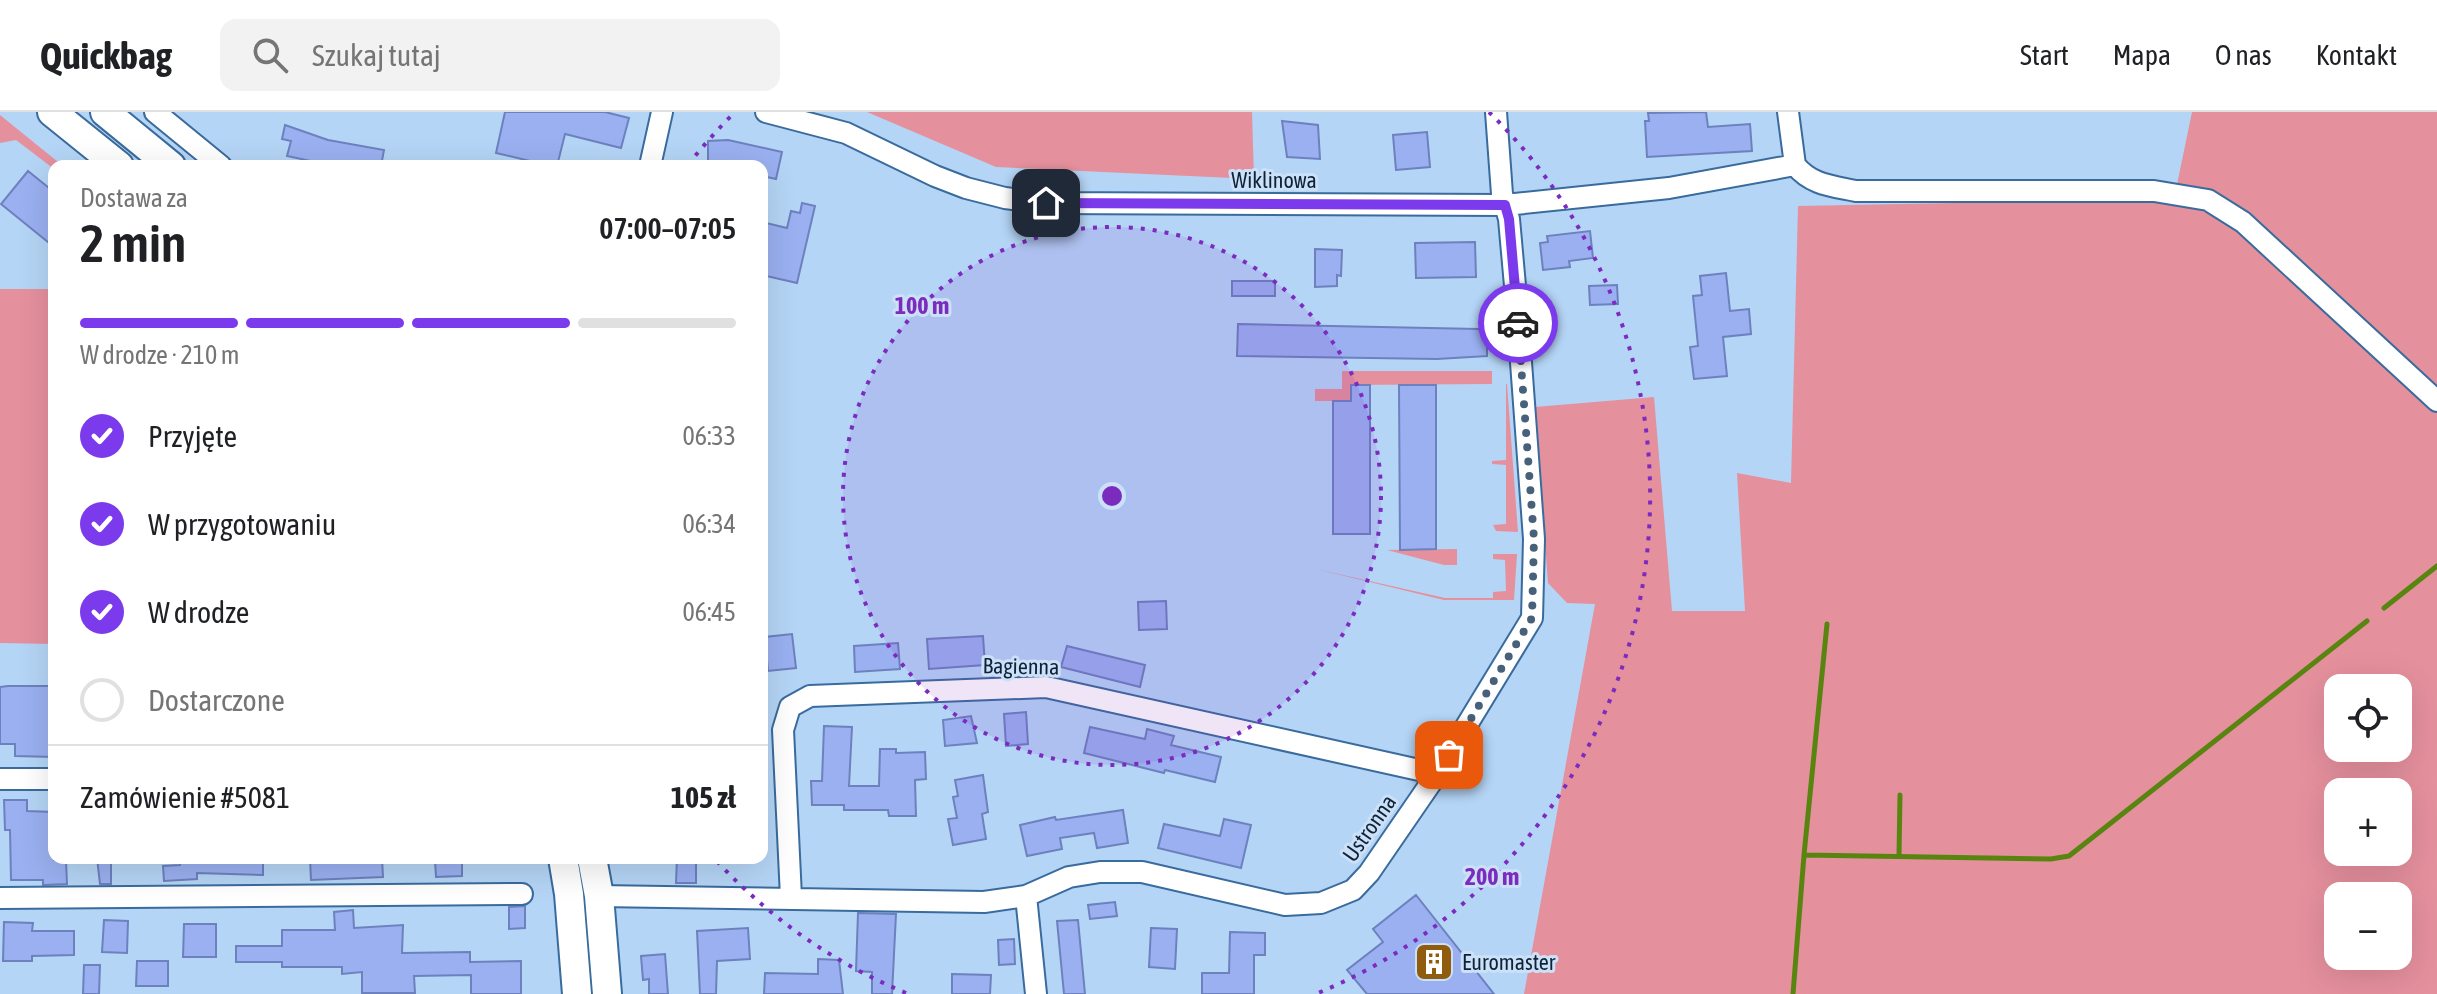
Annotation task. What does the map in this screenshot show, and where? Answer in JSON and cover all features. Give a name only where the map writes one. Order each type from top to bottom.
[{"type":"main road","points":[[52,112],[112,160]]},
{"type":"main road","points":[[105,112],[164,160]]},
{"type":"main road","points":[[564,864],[577,994]]},
{"type":"main road","points":[[593,864],[599,896],[607,994]]},
{"type":"street","points":[[155,112],[214,160]]},
{"type":"street","points":[[651,160],[662,112]]},
{"type":"street","name":"Wiklinowa","points":[[766,112],[846,133],[935,176],[1005,198],[1046,203],[1505,205],[1669,188],[1795,165]]},
{"type":"street","name":"Ustronna","points":[[599,896],[984,902],[1026,896],[1069,877],[1100,872],[1142,872],[1285,905],[1304,906],[1329,901],[1353,890],[1369,873],[1437,774],[1532,618],[1534,539],[1516,293],[1509,219],[1502,194],[1496,112]]},
{"type":"street","points":[[1788,112],[1795,165],[1815,183],[1856,191],[2154,191],[2208,200],[2243,222],[2437,401]]},
{"type":"street","name":"Bagienna","points":[[791,897],[783,730],[790,707],[810,696],[1046,687],[1437,774]]},
{"type":"street","points":[[0,779],[48,779]]},
{"type":"street","points":[[0,898],[522,894]]},
{"type":"street","points":[[1026,896],[1036,994]]},
{"type":"shaded area","points":[[867,112],[1252,112],[1254,179],[996,167]]},
{"type":"shaded area","points":[[2192,112],[2437,112],[2437,994],[1524,994],[1595,604],[1567,603],[1548,583],[1535,407],[1654,397],[1672,611],[1745,611],[1737,473],[1791,483],[1798,206],[2174,199]]},
{"type":"shaded area","points":[[0,115],[56,160],[48,160],[48,164],[16,140],[0,143]]},
{"type":"shaded area","points":[[0,289],[48,289],[48,644],[0,643]]},
{"type":"shaded area","points":[[1342,371],[1492,371],[1492,384],[1351,385],[1351,401],[1315,401],[1315,389],[1342,389]]},
{"type":"shaded area","points":[[1506,384],[1518,532],[1496,531],[1493,525],[1506,524],[1506,465],[1492,464],[1492,461],[1506,460]]},
{"type":"shaded area","points":[[1457,549],[1457,565],[1444,565],[1387,550]]},
{"type":"shaded area","points":[[1493,554],[1517,554],[1514,600],[1444,600],[1316,569],[1445,598],[1493,598],[1493,592],[1506,591],[1505,560],[1493,559]]},
{"type":"building","points":[[505,112],[605,112],[629,118],[621,148],[565,134],[558,160],[526,160],[496,153]]},
{"type":"building","points":[[1706,112],[1708,127],[1750,124],[1752,151],[1647,157],[1645,121],[1649,121],[1648,113]]},
{"type":"building","points":[[1282,121],[1318,125],[1320,159],[1287,157]]},
{"type":"building","points":[[285,125],[328,140],[384,150],[382,160],[306,160],[287,156],[291,141],[282,139]]},
{"type":"building","points":[[1427,132],[1430,167],[1396,170],[1393,135]]},
{"type":"building","points":[[728,140],[782,152],[776,179],[768,177],[768,160],[708,160],[708,141]]},
{"type":"building","points":[[28,171],[48,187],[48,242],[1,204]]},
{"type":"building","points":[[802,203],[815,206],[797,283],[768,276],[768,223],[787,228],[791,211],[800,213]]},
{"type":"building","points":[[1590,231],[1593,258],[1569,261],[1570,267],[1543,270],[1540,243],[1548,242],[1547,236]]},
{"type":"building","points":[[1475,242],[1476,277],[1416,278],[1415,243]]},
{"type":"building","points":[[1315,249],[1342,250],[1341,276],[1337,275],[1337,286],[1315,287]]},
{"type":"building","points":[[1726,273],[1730,311],[1749,309],[1751,334],[1723,337],[1727,376],[1694,379],[1690,347],[1698,346],[1693,296],[1702,295],[1700,276]]},
{"type":"building","points":[[1232,281],[1275,281],[1275,296],[1232,296]]},
{"type":"building","points":[[1617,285],[1618,304],[1590,305],[1589,286]]},
{"type":"building","points":[[1238,324],[1487,330],[1487,356],[1437,359],[1237,356]]},
{"type":"building","points":[[1351,385],[1370,385],[1370,534],[1333,534],[1333,401],[1351,401]]},
{"type":"building","points":[[1399,385],[1436,385],[1436,549],[1400,550]]},
{"type":"building","points":[[1166,601],[1167,629],[1139,630],[1138,602]]},
{"type":"building","points":[[792,634],[796,668],[768,671],[768,637]]},
{"type":"building","points":[[983,636],[985,665],[929,669],[927,639]]},
{"type":"building","points":[[898,643],[900,669],[855,672],[854,646]]},
{"type":"building","points":[[1067,646],[1145,665],[1140,687],[1061,667]]},
{"type":"building","points":[[48,686],[48,757],[15,756],[15,744],[0,744],[0,687]]},
{"type":"building","points":[[1026,712],[1028,744],[1006,746],[1004,714]]},
{"type":"building","points":[[971,716],[977,743],[945,746],[943,720]]},
{"type":"building","points":[[824,726],[852,727],[849,786],[879,786],[880,749],[896,749],[896,753],[925,752],[926,779],[915,780],[916,816],[889,816],[888,810],[844,810],[844,805],[812,805],[811,781],[822,781]]},
{"type":"building","points":[[1090,727],[1145,739],[1147,729],[1174,736],[1171,745],[1221,757],[1215,782],[1084,753]]},
{"type":"building","points":[[983,775],[988,812],[982,814],[986,839],[953,845],[948,819],[957,818],[953,797],[958,796],[955,780]]},
{"type":"building","points":[[4,800],[27,800],[27,811],[48,812],[48,864],[66,864],[67,884],[43,885],[43,880],[11,880],[10,830],[5,830]]},
{"type":"building","points":[[1123,810],[1128,843],[1097,848],[1094,833],[1060,838],[1062,849],[1027,856],[1020,825],[1055,817],[1056,820]]},
{"type":"building","points":[[1224,819],[1251,825],[1241,868],[1158,848],[1164,824],[1220,836]]},
{"type":"building","points":[[98,864],[111,864],[111,884],[100,884]]},
{"type":"building","points":[[263,864],[263,875],[197,873],[197,879],[164,881],[163,866]]},
{"type":"building","points":[[310,864],[382,864],[383,877],[311,880]]},
{"type":"building","points":[[435,864],[462,864],[462,876],[436,877]]},
{"type":"building","points":[[677,864],[696,864],[696,883],[676,883]]},
{"type":"building","name":"Euromaster","points":[[1416,895],[1494,994],[1367,994],[1347,970],[1383,942],[1373,929]]},
{"type":"building","points":[[1115,902],[1117,916],[1090,919],[1088,905]]},
{"type":"building","points":[[525,906],[525,928],[509,929],[509,907]]},
{"type":"building","points":[[353,910],[354,928],[403,925],[402,953],[470,952],[470,962],[521,961],[521,994],[471,994],[471,975],[414,976],[415,993],[362,993],[362,972],[342,974],[342,967],[282,967],[282,962],[236,962],[236,946],[282,946],[282,930],[335,930],[334,912]]},
{"type":"building","points":[[858,913],[896,914],[892,994],[872,994],[872,972],[856,971]]},
{"type":"building","points":[[104,920],[128,921],[127,953],[102,952]]},
{"type":"building","points":[[1078,920],[1085,994],[1064,994],[1057,921]]},
{"type":"building","points":[[4,922],[33,923],[32,931],[74,931],[74,955],[32,956],[32,961],[3,961]]},
{"type":"building","points":[[184,924],[216,924],[216,957],[183,957]]},
{"type":"building","points":[[748,928],[750,959],[717,961],[716,994],[700,994],[697,931]]},
{"type":"building","points":[[1151,928],[1177,929],[1175,969],[1149,967]]},
{"type":"building","points":[[1230,932],[1265,933],[1265,955],[1254,955],[1254,994],[1202,994],[1202,973],[1229,973]]},
{"type":"building","points":[[1014,939],[1015,964],[999,965],[998,940]]},
{"type":"building","points":[[665,954],[668,994],[649,994],[649,979],[643,980],[641,956]]},
{"type":"building","points":[[818,959],[839,960],[843,994],[764,994],[765,973],[818,974]]},
{"type":"building","points":[[137,961],[168,961],[168,986],[136,986]]},
{"type":"building","points":[[84,965],[100,965],[99,994],[83,994]]},
{"type":"building","points":[[952,974],[991,975],[990,994],[952,994]]},
{"type":"waterway","points":[[2384,608],[2437,566]]},
{"type":"waterway","points":[[1793,994],[1804,855],[2051,859],[2069,856],[2367,621]]},
{"type":"waterway","points":[[1804,855],[1827,624]]},
{"type":"waterway","points":[[1899,856],[1900,795]]},
{"type":"way so far","points":[[1449,755],[1532,618],[1534,539],[1518,323]]},
{"type":"place","name":"Euromaster","points":[[1434,962]]},
{"type":"route","points":[[1046,203],[1505,205],[1509,219],[1518,323]]}]
